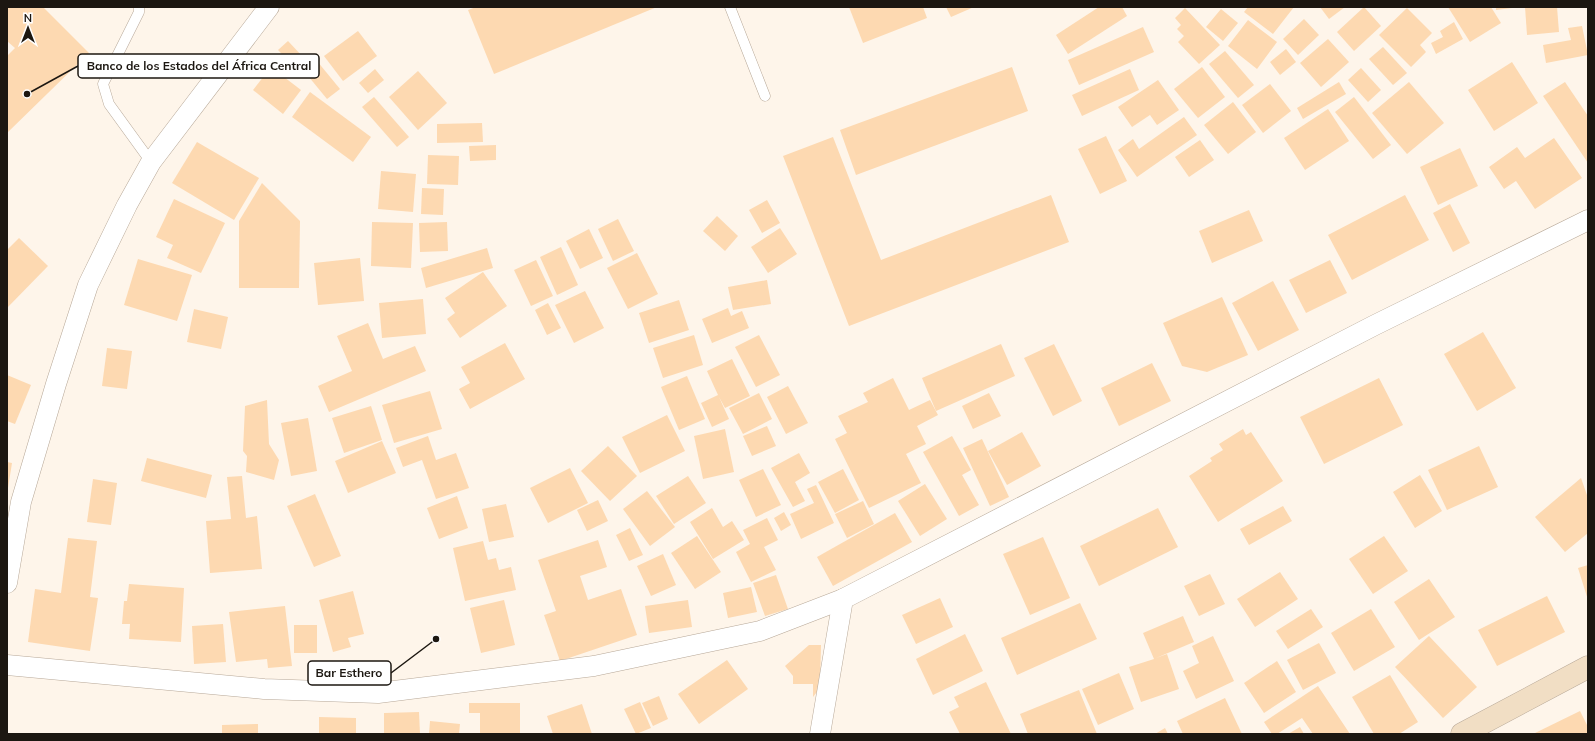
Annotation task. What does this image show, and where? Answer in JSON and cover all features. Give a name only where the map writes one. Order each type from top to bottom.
[{"type":"main road","points":[[1462,734],[1588,667]]},
{"type":"street","points":[[7,583],[21,502],[56,384],[88,285],[127,205],[151,162],[269,7]]},
{"type":"street","points":[[7,665],[264,689],[378,693],[594,666],[760,631],[842,599],[1368,328],[1588,220]]},
{"type":"street","points":[[820,734],[842,599]]},
{"type":"lane","points":[[139,7],[139,12],[103,84],[109,104],[151,162]]},
{"type":"lane","points":[[730,7],[765,96]]},
{"type":"building","points":[[7,7],[43,7],[89,53],[7,133],[7,56],[15,48],[7,41]]},
{"type":"building","points":[[476,7],[657,7],[494,74],[468,10]]},
{"type":"building","points":[[849,7],[923,7],[927,18],[863,43]]},
{"type":"building","points":[[946,7],[974,7],[951,17]]},
{"type":"building","points":[[1099,7],[1122,7],[1127,16],[1068,54],[1056,35]]},
{"type":"building","points":[[1248,7],[1294,7],[1273,34],[1244,12]]},
{"type":"building","points":[[1320,7],[1345,7],[1329,19]]},
{"type":"building","points":[[1364,7],[1381,26],[1354,51],[1337,32]]},
{"type":"building","points":[[1448,7],[1491,7],[1501,23],[1470,42]]},
{"type":"building","points":[[1496,7],[1512,7],[1512,8],[1496,10]]},
{"type":"building","points":[[1525,7],[1557,7],[1559,32],[1527,35]]},
{"type":"building","points":[[1185,8],[1220,45],[1199,64],[1178,42],[1184,36],[1177,29],[1181,25],[1175,18]]},
{"type":"building","points":[[1407,8],[1432,33],[1420,45],[1426,52],[1411,67],[1379,35]]},
{"type":"building","points":[[1221,9],[1238,23],[1223,41],[1206,27]]},
{"type":"building","points":[[1304,19],[1319,35],[1298,55],[1283,39]]},
{"type":"building","points":[[1248,20],[1277,42],[1257,69],[1228,46]]},
{"type":"building","points":[[1454,22],[1463,39],[1436,54],[1431,43],[1443,37],[1440,31]]},
{"type":"building","points":[[1582,26],[1588,55],[1546,63],[1543,45],[1571,40],[1568,28]]},
{"type":"building","points":[[1143,27],[1154,52],[1079,85],[1068,60]]},
{"type":"building","points":[[358,31],[377,56],[343,81],[324,56]]},
{"type":"building","points":[[1328,39],[1349,62],[1321,87],[1300,63]]},
{"type":"building","points":[[288,41],[303,57],[293,66],[278,50]]},
{"type":"building","points":[[1383,47],[1407,73],[1393,85],[1369,59]]},
{"type":"building","points":[[1286,49],[1296,62],[1280,75],[1270,62]]},
{"type":"building","points":[[1225,51],[1254,85],[1238,98],[1209,64]]},
{"type":"building","points":[[317,61],[340,89],[327,99],[304,71]]},
{"type":"building","points":[[1512,62],[1538,103],[1494,131],[1468,90]]},
{"type":"building","points":[[271,67],[301,90],[283,114],[253,90]]},
{"type":"building","points":[[1012,67],[1028,111],[856,175],[840,130]]},
{"type":"building","points":[[1202,67],[1225,97],[1198,118],[1174,89]]},
{"type":"building","points":[[1361,68],[1381,90],[1368,102],[1348,80]]},
{"type":"building","points":[[375,69],[384,80],[368,93],[359,83]]},
{"type":"building","points":[[1130,69],[1139,90],[1082,116],[1072,95]]},
{"type":"building","points":[[418,71],[447,103],[418,130],[389,97]]},
{"type":"building","points":[[1158,80],[1179,110],[1157,125],[1150,115],[1132,127],[1118,107]]},
{"type":"building","points":[[1339,82],[1346,94],[1303,119],[1297,108]]},
{"type":"building","points":[[1409,82],[1444,123],[1407,154],[1372,113]]},
{"type":"building","points":[[1565,82],[1588,116],[1588,163],[1543,96]]},
{"type":"building","points":[[1270,84],[1291,111],[1263,133],[1242,105]]},
{"type":"building","points":[[310,92],[371,137],[353,162],[292,117]]},
{"type":"building","points":[[374,97],[409,137],[397,147],[362,107]]},
{"type":"building","points":[[1354,97],[1391,145],[1373,159],[1335,112]]},
{"type":"building","points":[[1233,102],[1256,132],[1228,154],[1204,125]]},
{"type":"building","points":[[1328,109],[1349,141],[1305,170],[1284,138]]},
{"type":"building","points":[[1184,117],[1197,135],[1137,177],[1118,150],[1133,139],[1139,149]]},
{"type":"building","points":[[482,123],[483,142],[437,143],[437,124]]},
{"type":"building","points":[[1106,136],[1127,181],[1100,194],[1078,149]]},
{"type":"building","points":[[833,137],[881,260],[1051,195],[1069,242],[849,326],[783,156]]},
{"type":"building","points":[[1554,138],[1582,178],[1535,209],[1516,181],[1504,189],[1489,167],[1517,147],[1525,158]]},
{"type":"building","points":[[1200,140],[1214,160],[1189,177],[1175,157]]},
{"type":"building","points":[[197,142],[259,178],[234,220],[172,183]]},
{"type":"building","points":[[496,145],[496,160],[470,161],[469,146]]},
{"type":"building","points":[[1460,148],[1478,186],[1438,205],[1420,167]]},
{"type":"building","points":[[428,155],[459,156],[458,185],[427,184]]},
{"type":"building","points":[[381,171],[416,174],[413,212],[378,209]]},
{"type":"building","points":[[262,183],[300,221],[299,288],[239,288],[239,221]]},
{"type":"building","points":[[422,188],[444,189],[443,215],[421,214]]},
{"type":"building","points":[[1405,195],[1429,240],[1352,280],[1328,235]]},
{"type":"building","points":[[174,199],[225,223],[201,273],[167,258],[173,245],[156,237]]},
{"type":"building","points":[[767,200],[780,223],[762,233],[749,210]]},
{"type":"building","points":[[1450,204],[1470,243],[1453,252],[1433,213]]},
{"type":"building","points":[[1249,210],[1263,241],[1212,263],[1199,231]]},
{"type":"building","points":[[717,216],[738,236],[725,251],[703,231]]},
{"type":"building","points":[[618,219],[634,251],[613,261],[598,229]]},
{"type":"building","points":[[372,222],[413,223],[411,268],[371,266]]},
{"type":"building","points":[[447,222],[448,251],[420,252],[419,223]]},
{"type":"building","points":[[780,228],[797,254],[768,273],[751,247]]},
{"type":"building","points":[[589,229],[603,258],[580,269],[566,241]]},
{"type":"building","points":[[19,238],[48,266],[7,308],[7,250]]},
{"type":"building","points":[[561,247],[578,285],[557,295],[540,257]]},
{"type":"building","points":[[487,248],[493,268],[426,288],[421,268]]},
{"type":"building","points":[[637,253],[658,294],[628,309],[607,268]]},
{"type":"building","points":[[360,258],[364,301],[318,305],[314,263]]},
{"type":"building","points":[[138,259],[192,275],[177,321],[124,305]]},
{"type":"building","points":[[536,260],[553,296],[531,306],[514,270]]},
{"type":"building","points":[[1330,260],[1347,293],[1306,313],[1289,280]]},
{"type":"building","points":[[483,272],[507,306],[460,338],[447,319],[455,313],[445,298]]},
{"type":"building","points":[[767,280],[771,304],[733,310],[728,287]]},
{"type":"building","points":[[1273,281],[1299,330],[1258,351],[1232,303]]},
{"type":"building","points":[[585,291],[604,328],[574,343],[555,305]]},
{"type":"building","points":[[1222,297],[1248,355],[1207,372],[1182,366],[1163,323]]},
{"type":"building","points":[[423,299],[426,334],[382,338],[379,303]]},
{"type":"building","points":[[679,300],[689,330],[649,343],[639,313]]},
{"type":"building","points":[[548,303],[561,328],[547,335],[535,310]]},
{"type":"building","points":[[728,308],[731,316],[742,311],[749,328],[712,343],[702,319]]},
{"type":"building","points":[[194,309],[228,317],[221,349],[187,342]]},
{"type":"building","points":[[368,323],[383,359],[415,346],[426,371],[329,412],[318,386],[352,371],[337,336]]},
{"type":"building","points":[[1483,332],[1516,388],[1477,411],[1444,354]]},
{"type":"building","points":[[694,335],[703,365],[663,378],[653,348]]},
{"type":"building","points":[[759,335],[780,375],[756,387],[735,347]]},
{"type":"building","points":[[505,343],[525,379],[470,409],[459,389],[470,383],[461,367]]},
{"type":"building","points":[[1001,344],[1015,376],[936,411],[922,378]]},
{"type":"building","points":[[1054,344],[1082,401],[1053,416],[1024,358]]},
{"type":"building","points":[[107,348],[132,351],[127,389],[102,386]]},
{"type":"building","points":[[732,359],[750,396],[725,408],[719,397],[729,419],[712,427],[701,403],[718,395],[707,371]]},
{"type":"building","points":[[1152,363],[1171,401],[1119,426],[1101,388]]},
{"type":"building","points":[[7,375],[31,385],[15,424],[7,421]]},
{"type":"building","points":[[687,376],[705,419],[679,430],[661,387]]},
{"type":"building","points":[[893,378],[909,410],[930,400],[938,415],[917,426],[926,444],[906,454],[921,483],[869,508],[835,439],[847,433],[838,416],[868,402],[863,393]]},
{"type":"building","points":[[1379,378],[1403,425],[1324,464],[1300,417]]},
{"type":"building","points":[[788,386],[808,423],[786,434],[767,397]]},
{"type":"building","points":[[430,391],[442,429],[394,443],[382,405]]},
{"type":"building","points":[[759,393],[772,419],[743,434],[729,408]]},
{"type":"building","points":[[989,393],[1001,416],[973,429],[962,406]]},
{"type":"building","points":[[267,400],[269,444],[279,460],[274,480],[246,472],[247,456],[243,451],[245,406]]},
{"type":"building","points":[[371,406],[382,440],[344,453],[332,418]]},
{"type":"building","points":[[667,415],[685,451],[640,473],[622,437]]},
{"type":"building","points":[[308,418],[317,471],[291,476],[281,423]]},
{"type":"building","points":[[767,426],[776,446],[752,456],[743,436]]},
{"type":"building","points":[[725,429],[734,472],[703,479],[694,436]]},
{"type":"building","points":[[1243,429],[1246,435],[1251,432],[1283,481],[1218,522],[1189,476],[1212,461],[1210,458],[1223,450],[1219,444]]},
{"type":"building","points":[[1022,432],[1041,466],[1007,485],[988,451]]},
{"type":"building","points":[[428,436],[436,460],[456,453],[469,488],[436,499],[422,460],[403,467],[396,448]]},
{"type":"building","points":[[952,436],[971,470],[962,475],[979,505],[959,516],[923,452]]},
{"type":"building","points":[[982,439],[1009,497],[990,506],[963,448]]},
{"type":"building","points":[[382,441],[396,473],[348,493],[335,461]]},
{"type":"building","points":[[608,446],[637,476],[610,501],[581,471]]},
{"type":"building","points":[[1479,446],[1498,487],[1447,510],[1428,470]]},
{"type":"building","points":[[799,453],[810,473],[795,482],[805,501],[793,507],[771,468]]},
{"type":"building","points":[[147,458],[212,475],[206,498],[141,481]]},
{"type":"building","points":[[7,462],[12,463],[8,488],[7,488]]},
{"type":"building","points":[[570,468],[588,503],[548,523],[530,488]]},
{"type":"building","points":[[763,469],[781,505],[756,517],[739,480]]},
{"type":"building","points":[[843,469],[859,500],[835,513],[818,482]]},
{"type":"building","points":[[1420,475],[1442,511],[1415,528],[1393,492]]},
{"type":"building","points":[[242,476],[246,518],[257,516],[262,569],[210,573],[206,521],[231,519],[227,477]]},
{"type":"building","points":[[688,476],[706,503],[674,524],[656,496]]},
{"type":"building","points":[[1581,478],[1588,498],[1588,533],[1565,552],[1535,517]]},
{"type":"building","points":[[93,479],[117,483],[111,525],[87,522]]},
{"type":"building","points":[[925,484],[947,519],[920,536],[898,501]]},
{"type":"building","points":[[816,485],[834,523],[801,539],[790,514],[814,503],[807,489]]},
{"type":"building","points":[[647,491],[675,527],[650,546],[623,509]]},
{"type":"building","points":[[315,494],[341,556],[314,567],[287,506]]},
{"type":"building","points":[[457,496],[468,528],[439,539],[427,508]]},
{"type":"building","points":[[598,500],[608,521],[587,531],[577,510]]},
{"type":"building","points":[[863,501],[874,524],[847,538],[835,514]]},
{"type":"building","points":[[506,504],[514,537],[489,542],[482,509]]},
{"type":"building","points":[[1283,506],[1292,521],[1249,545],[1240,529]]},
{"type":"building","points":[[712,508],[723,527],[732,521],[744,540],[713,559],[690,522]]},
{"type":"building","points":[[1158,508],[1178,547],[1099,586],[1080,546]]},
{"type":"building","points":[[784,512],[791,525],[781,531],[774,518]]},
{"type":"building","points":[[895,513],[912,542],[833,586],[817,557]]},
{"type":"building","points":[[767,518],[778,540],[764,547],[776,570],[751,582],[736,552],[750,544],[743,530]]},
{"type":"building","points":[[630,528],[643,555],[629,561],[616,535]]},
{"type":"building","points":[[697,536],[721,572],[695,589],[671,553]]},
{"type":"building","points":[[1384,536],[1408,571],[1373,594],[1349,559]]},
{"type":"building","points":[[1043,537],[1070,598],[1030,615],[1003,554]]},
{"type":"building","points":[[68,538],[97,541],[90,597],[98,598],[90,651],[28,642],[35,589],[61,593]]},
{"type":"building","points":[[598,540],[607,567],[580,576],[588,600],[621,589],[637,635],[560,661],[544,615],[556,611],[538,560]]},
{"type":"building","points":[[483,541],[488,560],[496,558],[499,570],[511,567],[516,590],[465,601],[453,548]]},
{"type":"building","points":[[663,554],[676,585],[651,596],[637,566]]},
{"type":"building","points":[[1588,565],[1588,600],[1578,568]]},
{"type":"building","points":[[1280,572],[1298,599],[1255,627],[1237,599]]},
{"type":"building","points":[[1210,574],[1225,604],[1199,616],[1184,586]]},
{"type":"building","points":[[776,575],[788,609],[765,616],[753,583]]},
{"type":"building","points":[[1429,579],[1455,617],[1419,640],[1394,602]]},
{"type":"building","points":[[129,584],[184,588],[181,642],[129,639],[130,624],[122,624],[124,601],[127,601]]},
{"type":"building","points":[[751,587],[757,612],[728,618],[723,593]]},
{"type":"building","points":[[353,591],[364,634],[348,638],[351,647],[333,652],[319,600]]},
{"type":"building","points":[[1547,596],[1565,632],[1497,666],[1478,630]]},
{"type":"building","points":[[940,598],[953,627],[916,644],[902,615]]},
{"type":"building","points":[[504,600],[515,645],[481,653],[470,608]]},
{"type":"building","points":[[688,600],[692,627],[649,633],[645,606]]},
{"type":"building","points":[[1080,603],[1097,639],[1017,675],[1001,638]]},
{"type":"building","points":[[285,606],[292,666],[268,668],[267,659],[236,662],[229,612]]},
{"type":"building","points":[[1311,609],[1323,627],[1288,649],[1276,631]]},
{"type":"building","points":[[1371,609],[1395,647],[1354,671],[1331,633]]},
{"type":"building","points":[[1183,616],[1194,642],[1156,658],[1167,654],[1179,689],[1141,702],[1129,667],[1154,659],[1143,633]]},
{"type":"building","points":[[223,624],[226,662],[194,664],[192,626]]},
{"type":"building","points":[[294,625],[317,625],[317,653],[294,653]]},
{"type":"building","points":[[965,634],[983,671],[933,695],[916,659]]},
{"type":"building","points":[[1213,636],[1234,681],[1196,699],[1183,671],[1199,663],[1192,646]]},
{"type":"building","points":[[1429,636],[1477,687],[1443,718],[1395,667]]},
{"type":"building","points":[[1319,643],[1336,673],[1303,690],[1287,660]]},
{"type":"building","points":[[809,645],[821,645],[820,688],[813,697],[813,684],[793,684],[793,676],[785,666]]},
{"type":"building","points":[[727,660],[748,689],[699,724],[678,694]]},
{"type":"building","points":[[1277,661],[1296,692],[1264,713],[1244,683]]},
{"type":"building","points":[[1119,673],[1134,709],[1098,725],[1082,689]]},
{"type":"building","points":[[1390,675],[1418,722],[1399,734],[1374,734],[1352,697]]},
{"type":"building","points":[[986,682],[1011,734],[960,734],[949,712],[959,707],[954,697]]},
{"type":"building","points":[[1318,686],[1350,734],[1313,734],[1302,718],[1277,734],[1272,734],[1264,722]]},
{"type":"building","points":[[1079,690],[1097,734],[1028,734],[1020,714]]},
{"type":"building","points":[[659,696],[668,719],[653,726],[642,703]]},
{"type":"building","points":[[1225,698],[1242,734],[1183,734],[1177,721]]},
{"type":"building","points":[[640,702],[651,728],[636,734],[624,709]]},
{"type":"building","points":[[469,703],[520,703],[520,734],[480,734],[480,713],[469,713]]},
{"type":"building","points":[[582,704],[592,734],[553,734],[547,716]]},
{"type":"building","points":[[1580,711],[1588,727],[1588,734],[1533,734]]},
{"type":"building","points":[[419,712],[420,734],[384,734],[384,713]]},
{"type":"building","points":[[319,717],[356,718],[356,734],[319,734]]},
{"type":"building","points":[[430,721],[460,724],[459,734],[429,734]]},
{"type":"building","points":[[258,724],[258,734],[222,734],[222,725]]},
{"type":"building","points":[[1300,727],[1304,734],[1288,734]]},
{"type":"building","points":[[1165,728],[1168,734],[1155,734]]},
{"type":"place","name":"Banco de los Estados del África Central","points":[[27,94]]},
{"type":"place","name":"Bar Esthero","points":[[436,639]]}]
